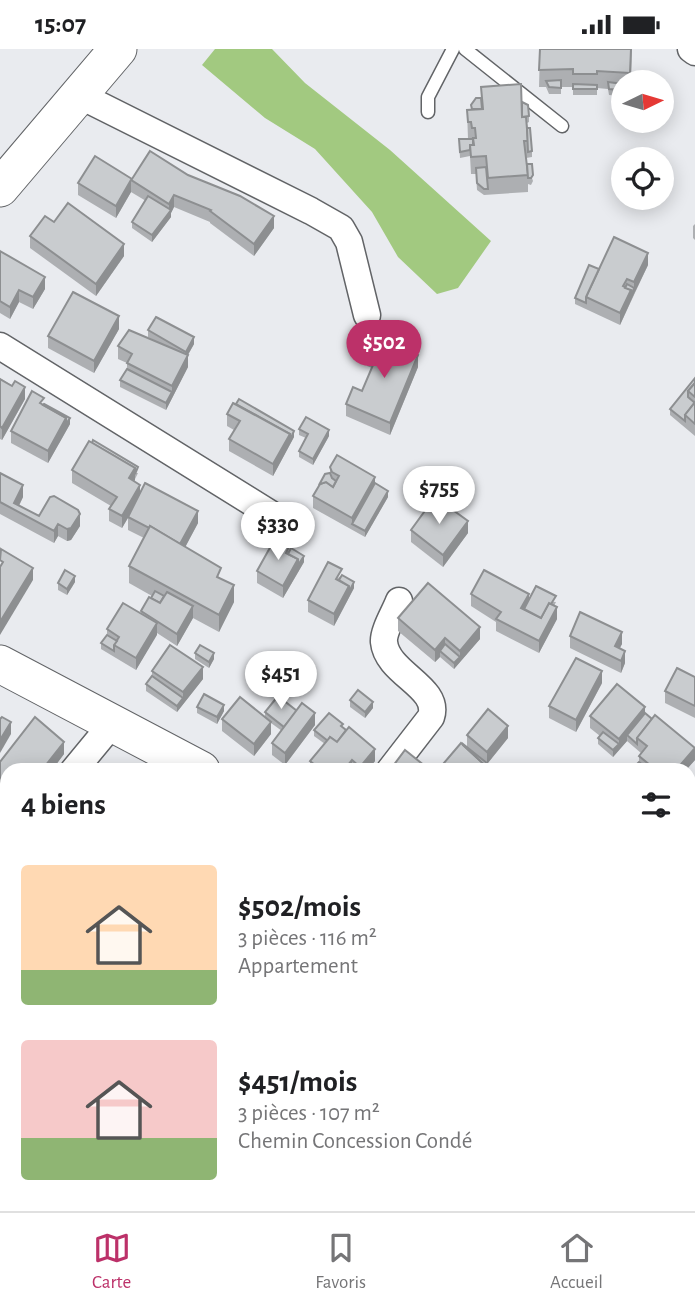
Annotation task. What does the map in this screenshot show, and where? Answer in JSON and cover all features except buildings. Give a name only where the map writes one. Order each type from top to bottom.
[{"type":"street","points":[[0,188],[118,49]]},
{"type":"street","points":[[79,95],[341,228],[349,241],[367,315]]},
{"type":"street","points":[[0,346],[290,526]]},
{"type":"street","points":[[395,763],[431,717],[434,708],[431,700],[396,667],[387,651],[384,641],[399,601]]},
{"type":"street","points":[[0,664],[187,763]]},
{"type":"street","points":[[80,763],[112,724]]},
{"type":"lane","points":[[428,112],[428,97],[453,49]]},
{"type":"lane","points":[[465,49],[562,126]]},
{"type":"green space","points":[[215,49],[272,49],[305,83],[390,150],[491,241],[458,288],[437,294],[398,257],[372,212],[315,149],[265,118],[202,65]]}]
